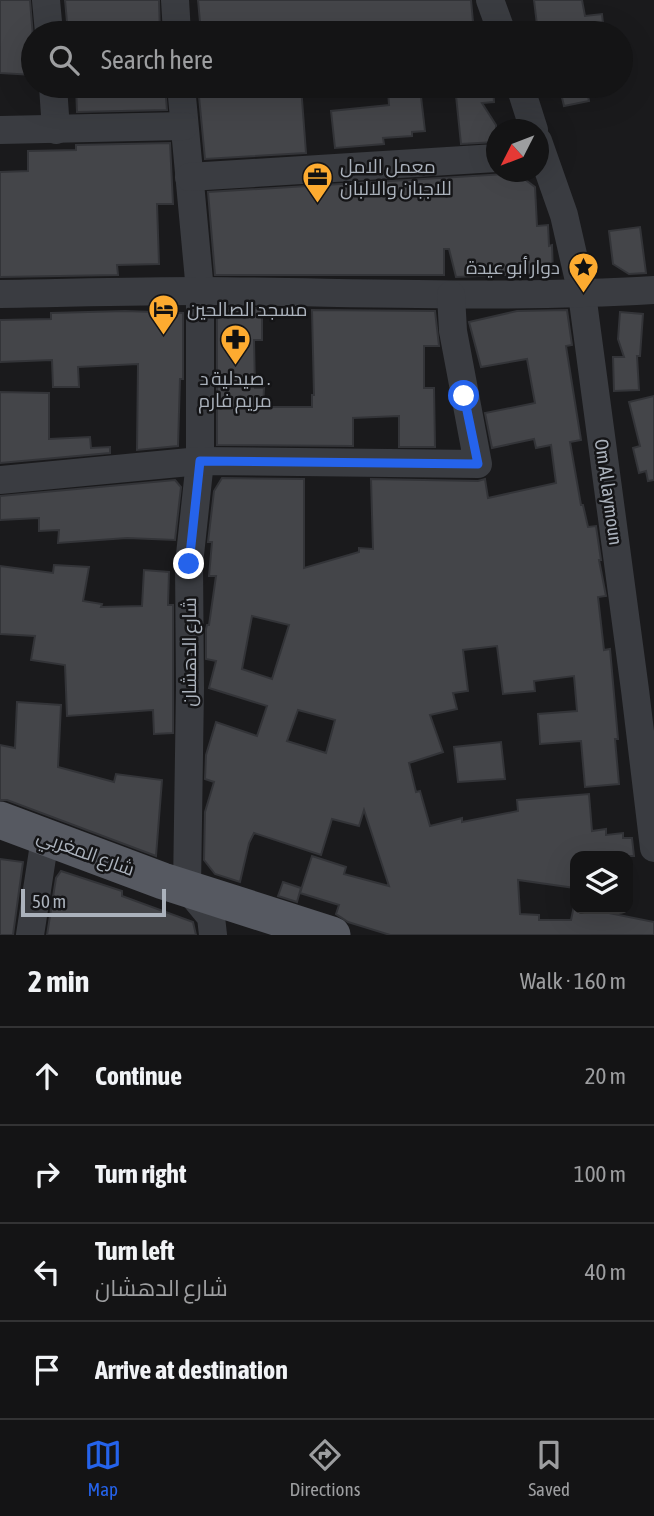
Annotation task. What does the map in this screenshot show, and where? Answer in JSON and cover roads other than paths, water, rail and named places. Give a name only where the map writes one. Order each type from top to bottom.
[{"type":"main road","name":"شارع المغربي","points":[[0,820],[187,888],[332,935]]},
{"type":"main road","name":"شارع المغربي","points":[[0,835],[43,851],[212,926],[268,935]]},
{"type":"street","points":[[46,0],[48,21]]},
{"type":"street","points":[[175,0],[176,21]]},
{"type":"street","points":[[490,0],[498,21]]},
{"type":"street","points":[[54,98],[56,130]]},
{"type":"street","name":"شارع الدهشان","points":[[182,98],[200,291],[200,461],[189,564],[187,888]]},
{"type":"street","name":"Om Al laymoun","points":[[524,98],[531,119]]},
{"type":"street","points":[[0,130],[184,126]]},
{"type":"street","points":[[189,177],[486,159]]},
{"type":"street","name":"Om Al laymoun","points":[[549,173],[564,215],[582,294],[634,677],[654,848]]},
{"type":"street","points":[[0,295],[200,291],[582,294],[654,290]]},
{"type":"street","points":[[0,480],[200,461],[478,464],[453,331],[451,295]]},
{"type":"street","points":[[30,935],[43,851]]},
{"type":"street","points":[[187,888],[212,926]]},
{"type":"place","name":"معمل الامل للاجبان والالبان","points":[[317,204]]},
{"type":"place","name":"دوار أبو عيدة","points":[[583,294]]},
{"type":"place","name":"مسجد الصالحين","points":[[164,336]]},
{"type":"place","name":"صيدلية د . مريم فارم","points":[[235,366]]}]
